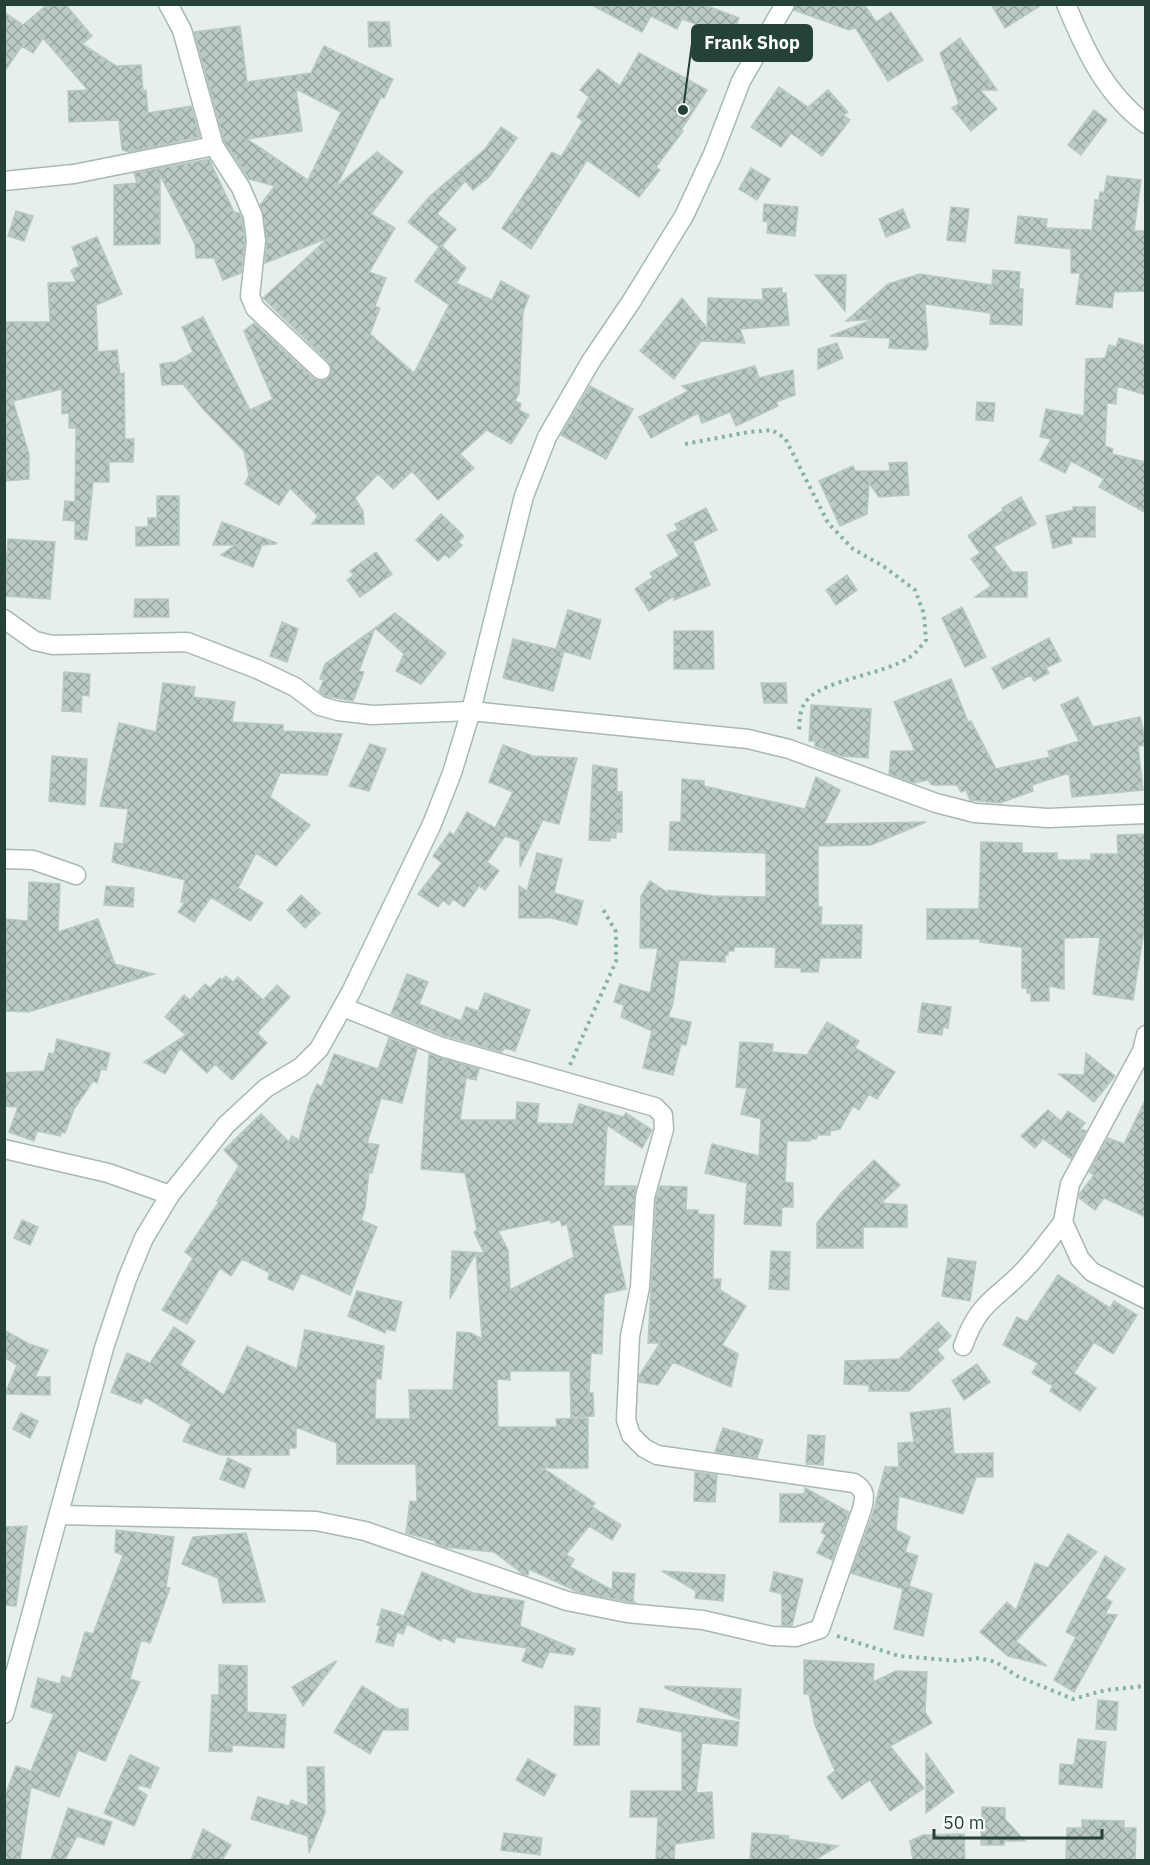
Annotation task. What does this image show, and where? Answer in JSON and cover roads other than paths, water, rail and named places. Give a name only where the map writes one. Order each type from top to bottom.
[{"type":"street","points":[[168,4],[182,30],[214,146],[241,188],[253,216],[256,241],[250,296],[255,308],[321,370]]},
{"type":"street","points":[[4,1714],[104,1348],[127,1279],[144,1238],[170,1195],[226,1125],[266,1088],[301,1067],[319,1049],[343,1007],[432,824],[453,773],[471,711],[524,496],[547,437],[591,361],[631,303],[684,216],[713,154],[741,81],[785,4]]},
{"type":"street","points":[[1066,4],[1091,60],[1113,95],[1146,124]]},
{"type":"street","points":[[4,181],[74,174],[214,146]]},
{"type":"street","points":[[4,619],[35,641],[53,645],[187,642],[257,669],[295,687],[320,706],[338,711],[372,715],[471,711],[748,739],[799,752],[883,785],[975,813],[1048,818],[1146,814]]},
{"type":"street","points":[[4,859],[33,860],[76,875]]},
{"type":"street","points":[[59,1515],[316,1521],[365,1531],[567,1601],[627,1613],[703,1620],[772,1636],[796,1637],[820,1629],[862,1509],[864,1493],[854,1483],[657,1455],[644,1448],[631,1435],[626,1420],[630,1336],[640,1287],[645,1197],[664,1129],[663,1115],[655,1107],[442,1047],[343,1007]]},
{"type":"street","points":[[963,1346],[972,1323],[982,1307],[1026,1268],[1063,1222],[1070,1184],[1142,1051],[1146,1035]]},
{"type":"street","points":[[4,1149],[98,1170],[170,1195]]},
{"type":"street","points":[[1063,1222],[1080,1259],[1092,1272],[1146,1299]]},
{"type":"place","name":"Frank Shop","points":[[683,110]]}]
